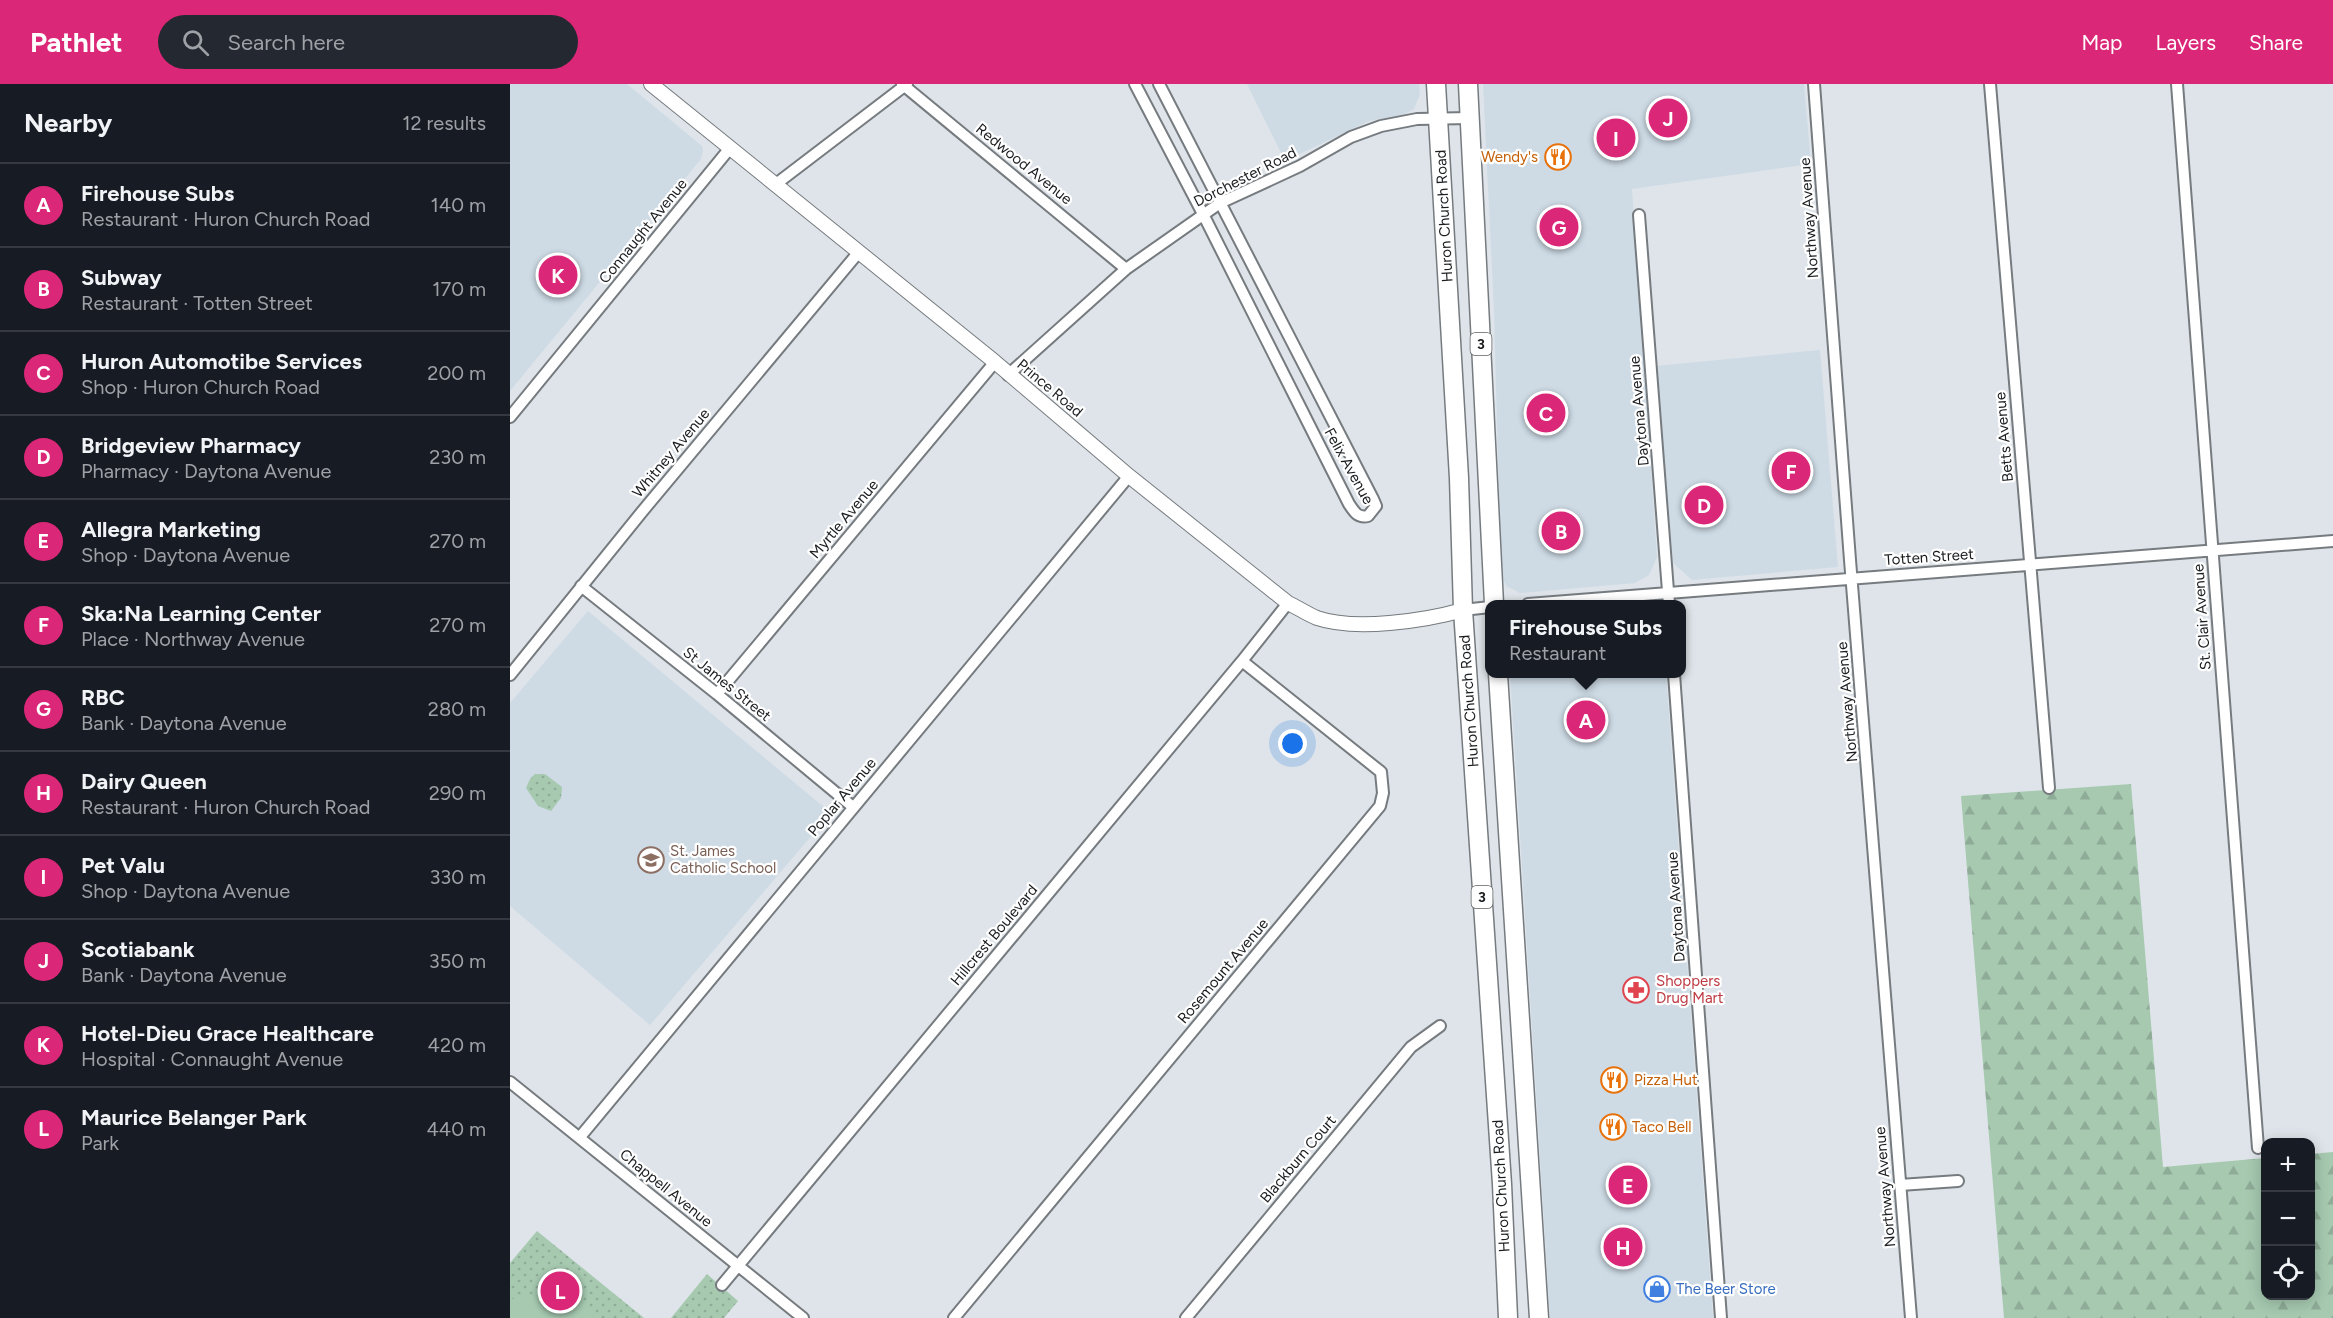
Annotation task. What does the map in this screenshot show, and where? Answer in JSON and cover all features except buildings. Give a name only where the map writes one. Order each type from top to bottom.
[{"type":"highway","name":"Huron Church Road","points":[[1436,84],[1459,478],[1463,610],[1502,1184],[1508,1318]]},
{"type":"highway","name":"Huron Church Road","points":[[1468,84],[1494,600]]},
{"type":"highway","name":"Huron Church Road","points":[[1498,678],[1539,1318]]},
{"type":"street","name":"Prince Road","points":[[651,84],[995,362],[1129,476],[1288,603],[1316,617],[1337,623],[1359,624],[1424,618],[1463,610]]},
{"type":"street","name":"Felix Avenue","points":[[1135,84],[1349,504],[1355,514],[1361,517],[1368,516],[1376,506],[1373,499],[1159,84]]},
{"type":"street","name":"Northway Avenue","points":[[1814,84],[1911,1318]]},
{"type":"street","name":"Betts Avenue","points":[[1990,84],[2049,788]]},
{"type":"street","name":"St. Clair Avenue","points":[[2177,84],[2258,1148]]},
{"type":"street","points":[[776,184],[904,85]]},
{"type":"street","name":"Redwood Avenue","points":[[904,85],[1126,269]]},
{"type":"street","name":"Dorchester Road","points":[[1008,375],[1126,269],[1220,203],[1300,166],[1350,137],[1381,126],[1417,119],[1470,118]]},
{"type":"street","name":"Connaught Avenue","points":[[510,417],[730,148]]},
{"type":"street","name":"Daytona Avenue","points":[[1639,215],[1669,599]]},
{"type":"street","name":"Whitney Avenue","points":[[510,675],[581,586],[858,253]]},
{"type":"street","name":"Myrtle Avenue","points":[[717,694],[995,362]]},
{"type":"street","name":"Poplar Avenue","points":[[580,1137],[1129,476]]},
{"type":"street","name":"Totten Street","points":[[1641,600],[1669,599],[1852,578],[2333,541]]},
{"type":"street","name":"St James Street","points":[[581,586],[717,694],[853,807]]},
{"type":"street","name":"Hillcrest Boulevard","points":[[722,1285],[1288,603]]},
{"type":"street","points":[[1463,610],[1485,608]]},
{"type":"street","name":"Rosemount Avenue","points":[[954,1318],[1380,806],[1383,793],[1381,772],[1242,661]]},
{"type":"street","name":"Daytona Avenue","points":[[1674,678],[1721,1318]]},
{"type":"street","name":"Blackburn Court","points":[[1186,1318],[1411,1047],[1440,1026]]},
{"type":"street","name":"Chappell Avenue","points":[[510,1082],[803,1318]]},
{"type":"street","points":[[1900,1185],[1958,1181]]},
{"type":"shaded area","points":[[510,84],[627,84],[702,146],[703,151],[701,159],[510,391]]},
{"type":"shaded area","points":[[1247,84],[1419,84],[1420,94],[1414,109],[1403,115],[1369,121],[1285,161]]},
{"type":"shaded area","points":[[1483,84],[1804,84],[1811,164],[1632,189],[1657,557],[1649,575],[1635,583],[1520,593],[1506,586],[1501,573],[1494,311]]},
{"type":"shaded area","points":[[1820,350],[1838,567],[1692,580],[1673,563],[1656,366]]},
{"type":"shaded area","name":"St. James Catholic School","points":[[588,611],[831,813],[650,1025],[510,906],[510,703]]},
{"type":"shaded area","points":[[1510,678],[1666,678],[1713,1318],[1550,1318]]},
{"type":"green space","points":[[535,774],[545,774],[562,787],[561,798],[551,811],[538,806],[526,788]]},
{"type":"green space","points":[[2131,784],[2163,1167],[2261,1158],[2261,1300],[2315,1300],[2315,1154],[2333,1152],[2333,1318],[2004,1318],[1961,796]]},
{"type":"green space","points":[[537,1231],[644,1318],[510,1318],[510,1263]]},
{"type":"green space","points":[[707,1274],[738,1301],[724,1318],[671,1318]]},
{"type":"green space","points":[[554,1294],[590,1305],[593,1318],[510,1318],[510,1300],[521,1295]]},
{"type":"place","name":"Scotiabank","points":[[1668,118]]},
{"type":"place","name":"Pet Valu","points":[[1616,138]]},
{"type":"place","name":"Wendy's","points":[[1558,157]]},
{"type":"place","name":"RBC","points":[[1559,227]]},
{"type":"place","name":"Hotel-Dieu Grace Healthcare","points":[[558,275]]},
{"type":"place","name":"Huron Automotibe Services","points":[[1546,413]]},
{"type":"place","name":"Ska:Na Learning Center","points":[[1791,471]]},
{"type":"place","name":"Bridgeview Pharmacy","points":[[1704,505]]},
{"type":"place","name":"Subway","points":[[1561,531]]},
{"type":"place","name":"Firehouse Subs","points":[[1586,720]]},
{"type":"place","name":"St. James Catholic School","points":[[651,860]]},
{"type":"place","name":"Shoppers Drug Mart","points":[[1636,990]]},
{"type":"place","name":"Pizza Hut","points":[[1614,1080]]},
{"type":"place","name":"Taco Bell","points":[[1613,1127]]},
{"type":"place","name":"Allegra Marketing","points":[[1628,1185]]},
{"type":"place","name":"Dairy Queen","points":[[1623,1247]]},
{"type":"place","name":"The Beer Store","points":[[1657,1289]]},
{"type":"place","name":"Maurice Belanger Park","points":[[560,1291]]}]
